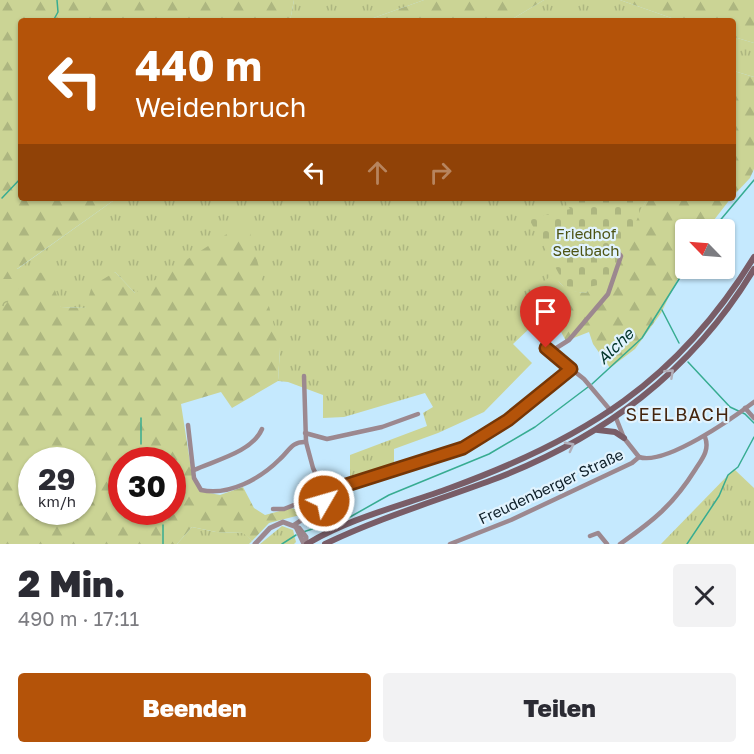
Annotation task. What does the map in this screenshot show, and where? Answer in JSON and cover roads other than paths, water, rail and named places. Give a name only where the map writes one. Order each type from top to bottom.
[{"type":"main road","points":[[306,544],[347,526],[513,464],[563,440],[611,411],[666,366],[696,336],[730,294],[754,257]]},
{"type":"main road","name":"Freudenberger Straße","points":[[325,544],[366,525],[515,470],[562,450],[598,430],[613,420],[683,360],[718,320],[754,269]]},
{"type":"main road","points":[[611,411],[613,420]]},
{"type":"main road","points":[[604,415],[613,420]]},
{"type":"main road","points":[[598,430],[621,436]]},
{"type":"street","points":[[550,352],[569,340],[608,294],[621,256],[616,250],[608,253]]},
{"type":"street","points":[[532,327],[550,352],[590,386],[611,411]]},
{"type":"street","points":[[273,509],[284,509],[348,483],[373,478],[463,448],[508,420],[571,369]]},
{"type":"street","points":[[296,527],[320,508],[325,493],[313,468],[306,442],[304,376]]},
{"type":"street","points":[[601,401],[600,408],[604,415]]},
{"type":"street","name":"Freudenberger Straße","points":[[450,544],[532,510],[632,463],[639,457],[648,458],[705,436],[754,402]]},
{"type":"street","points":[[742,410],[754,418]]},
{"type":"street","points":[[305,433],[327,439],[382,427],[418,414]]},
{"type":"street","points":[[613,420],[621,436],[639,457]]},
{"type":"street","points":[[188,425],[194,478],[201,490],[217,494],[261,475],[280,460],[292,446],[299,442],[306,442]]},
{"type":"street","points":[[194,470],[247,446],[258,438],[262,429]]},
{"type":"street","points":[[620,544],[662,514],[674,501],[705,453],[707,443],[705,436]]},
{"type":"street","points":[[255,544],[278,522],[296,527],[306,544]]},
{"type":"street","points":[[590,536],[598,533],[607,544]]},
{"type":"waterway","points":[[55,18],[58,12],[57,0]]},
{"type":"waterway","name":"Alche","points":[[721,219],[754,180]]},
{"type":"waterway","points":[[2,198],[18,181]]},
{"type":"waterway","name":"Alche","points":[[592,384],[642,338],[679,279]]},
{"type":"waterway","points":[[662,310],[679,343]]},
{"type":"waterway","points":[[688,362],[730,407],[745,414],[754,423]]},
{"type":"waterway","name":"Alche","points":[[303,532],[350,517],[389,495],[489,454],[535,427],[588,387]]},
{"type":"waterway","points":[[141,418],[141,444]]},
{"type":"waterway","points":[[687,544],[719,496],[728,475],[738,467],[754,437]]},
{"type":"waterway","points":[[163,525],[163,544]]},
{"type":"waterway","name":"Alche","points":[[282,544],[296,535]]},
{"type":"district","name":"SEELBACH","points":[[678,415]]},
{"type":"park label","name":"Friedhof Seelbach","points":[[586,242]]}]
